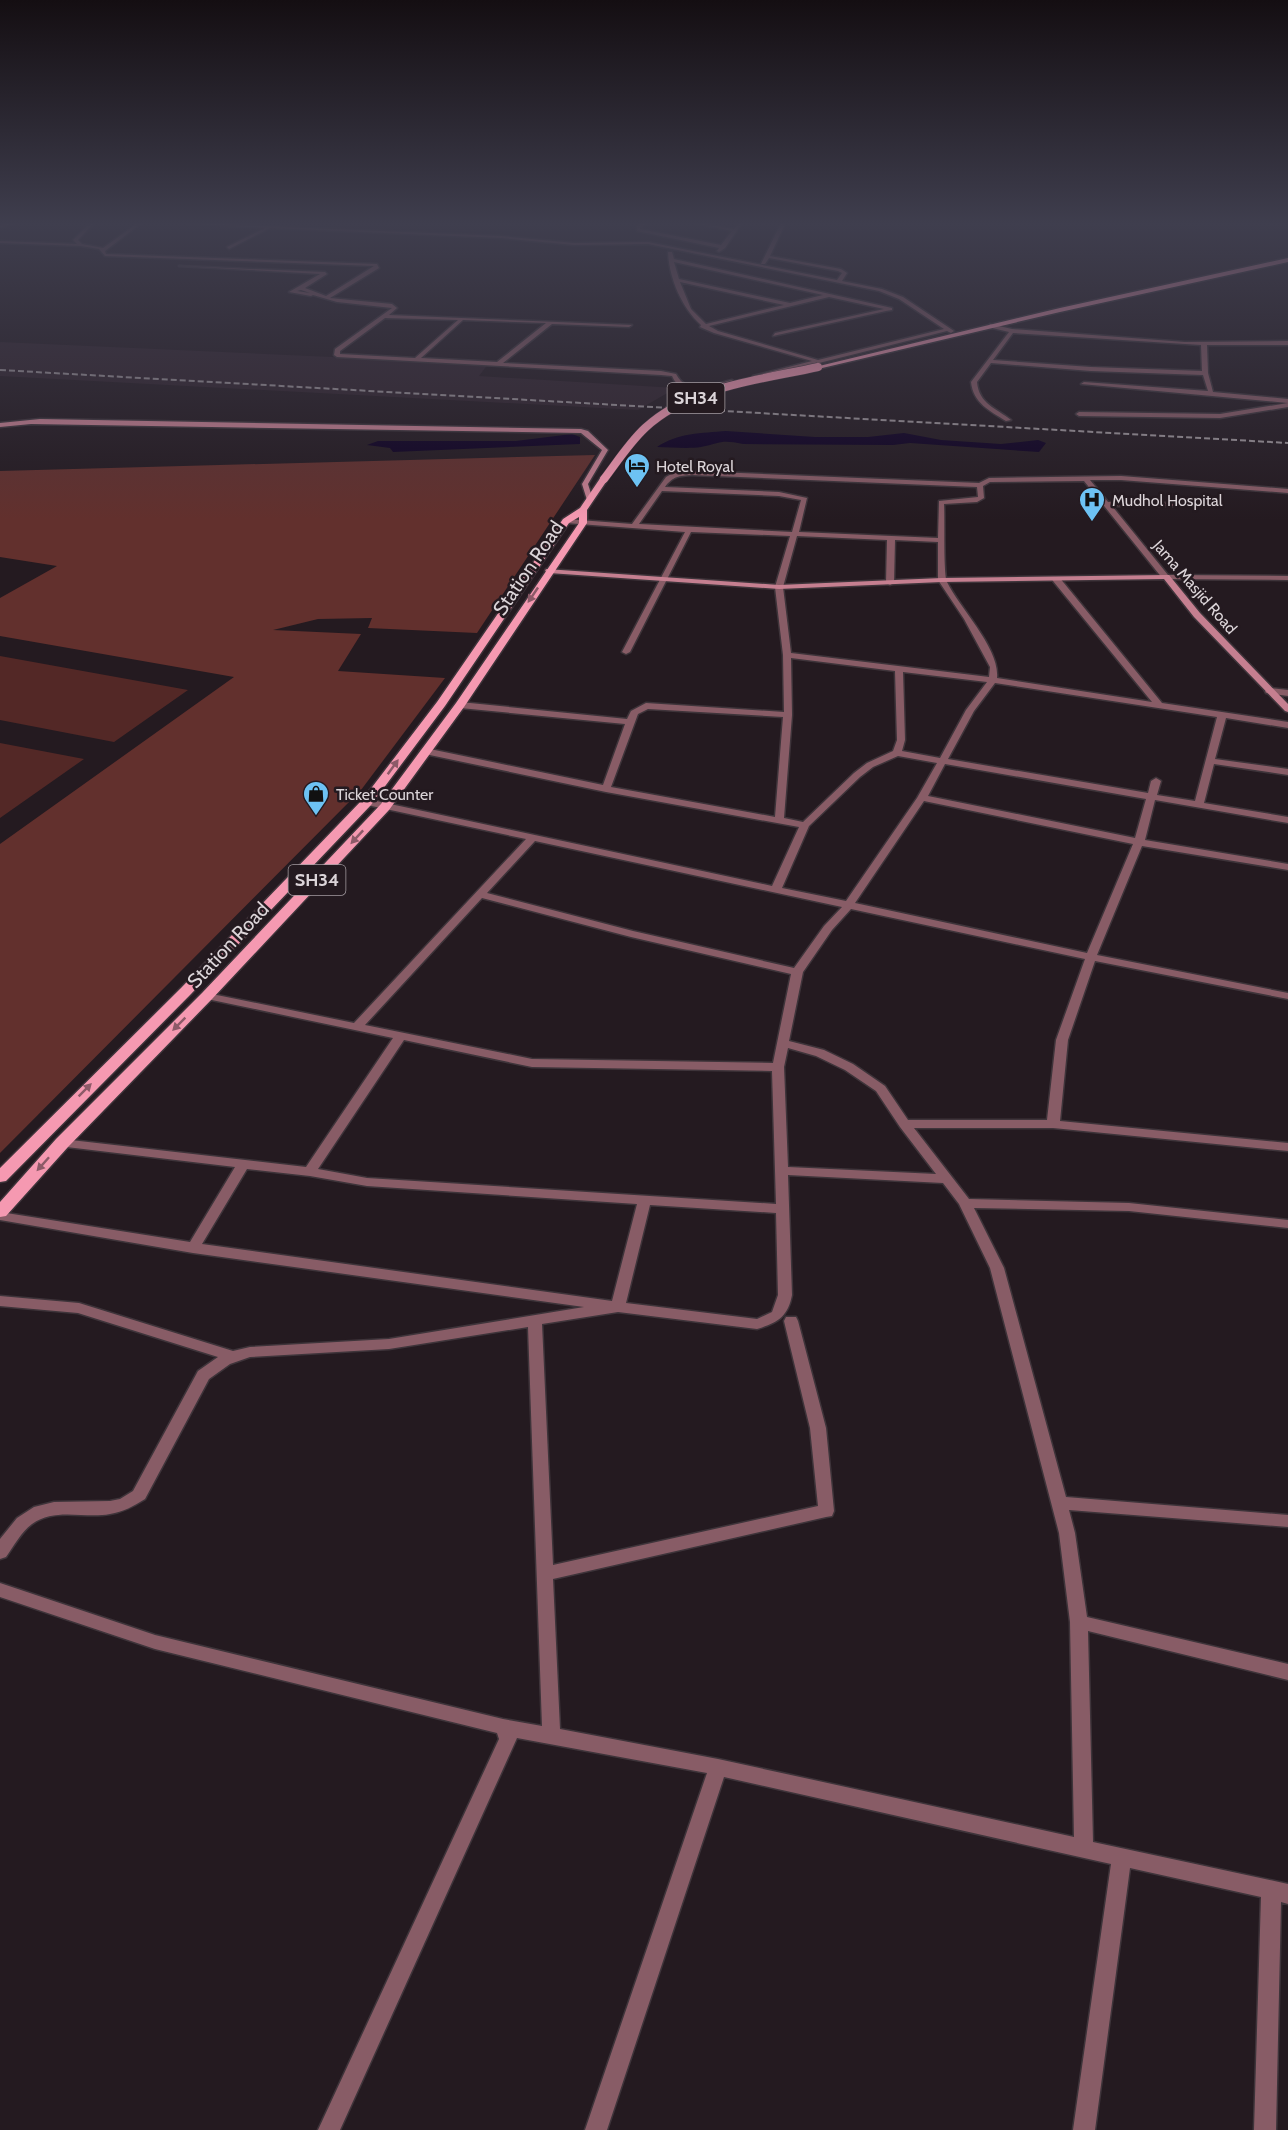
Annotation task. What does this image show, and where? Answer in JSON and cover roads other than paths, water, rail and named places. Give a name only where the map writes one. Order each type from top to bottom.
[{"type":"main road","name":"SH34","points":[[818,364],[1011,321]]},
{"type":"main road","name":"Station Road","points":[[0,1214],[62,1143],[207,996],[385,807],[460,705],[549,571],[604,479],[633,440],[653,421],[681,405],[703,396],[818,364]]},
{"type":"main road","name":"Station Road","points":[[0,1177],[180,997],[367,802],[441,704],[566,521],[585,511]]},
{"type":"street","points":[[376,321],[338,350],[337,355],[669,374],[674,375],[675,382],[680,387],[693,390],[818,364],[948,329]]},
{"type":"street","points":[[416,360],[460,321]]},
{"type":"street","points":[[503,321],[629,325]]},
{"type":"street","points":[[697,321],[716,333],[818,364]]},
{"type":"street","points":[[702,326],[722,321]]},
{"type":"street","points":[[775,335],[835,321]]},
{"type":"street","points":[[936,321],[957,335]]},
{"type":"street","points":[[498,364],[549,323]]},
{"type":"street","points":[[990,326],[1012,331],[1204,344],[1288,343]]},
{"type":"street","points":[[1008,420],[978,400],[974,392],[974,382],[1012,331]]},
{"type":"street","points":[[1204,344],[1205,373],[1211,393]]},
{"type":"street","points":[[991,361],[1091,369],[1205,373]]},
{"type":"street","points":[[1091,369],[1082,387],[1211,393],[1288,403]]},
{"type":"street","points":[[1079,414],[1220,416],[1288,403]]},
{"type":"street","points":[[0,425],[32,422],[586,432],[605,450],[585,484],[585,511],[634,526],[940,540]]},
{"type":"street","points":[[634,526],[668,478],[675,474],[692,473],[980,485],[989,480],[1085,478],[1178,481],[1288,491]]},
{"type":"street","name":"Jama Masjid Road","points":[[1085,478],[1197,615],[1288,709]]},
{"type":"street","points":[[0,1214],[193,1248],[618,1307],[757,1324],[775,1318],[783,1309],[785,1295],[778,1067],[797,972],[828,928],[849,905],[922,798],[970,710],[993,680],[993,667],[968,619],[942,580],[941,502],[977,500],[981,498],[980,485]]},
{"type":"street","points":[[660,489],[805,499],[779,587],[787,655],[788,715],[779,821]]},
{"type":"street","points":[[1106,504],[1183,504]]},
{"type":"street","points":[[626,652],[689,530]]},
{"type":"street","points":[[890,583],[891,539]]},
{"type":"street","points":[[549,571],[779,587],[942,580],[1288,578]]},
{"type":"street","points":[[1056,579],[1161,706]]},
{"type":"street","points":[[787,655],[899,674],[916,671],[993,680],[1288,725]]},
{"type":"street","points":[[897,753],[901,740],[899,674]]},
{"type":"street","points":[[1269,691],[1288,693]]},
{"type":"street","points":[[460,705],[631,722]]},
{"type":"street","points":[[606,789],[634,713],[646,706],[788,715]]},
{"type":"street","points":[[1199,804],[1222,716]]},
{"type":"street","points":[[425,752],[606,789],[805,825]]},
{"type":"street","points":[[776,890],[805,825],[857,775],[870,765],[897,753],[1288,820]]},
{"type":"street","points":[[1211,761],[1288,772]]},
{"type":"street","points":[[1053,1124],[1062,1040],[1091,957],[1138,842],[1156,781]]},
{"type":"street","points":[[922,798],[1138,842],[1288,867]]},
{"type":"street","points":[[367,802],[1091,957],[1288,996]]},
{"type":"street","points":[[357,1027],[533,837]]},
{"type":"street","points":[[480,894],[631,934],[797,972]]},
{"type":"street","points":[[207,996],[532,1063],[778,1067]]},
{"type":"street","points":[[310,1172],[399,1037]]},
{"type":"street","points":[[783,1043],[820,1053],[849,1067],[880,1089],[965,1203],[997,1268],[1067,1533],[1079,1622],[1084,1848]]},
{"type":"street","points":[[904,1124],[1053,1124],[1288,1147]]},
{"type":"street","points":[[62,1143],[310,1172],[367,1182],[782,1209]]},
{"type":"street","points":[[193,1248],[243,1165]]},
{"type":"street","points":[[782,1171],[947,1179]]},
{"type":"street","points":[[618,1307],[645,1200]]},
{"type":"street","points":[[965,1203],[1129,1207],[1288,1224]]},
{"type":"street","points":[[0,1301],[79,1308],[231,1356]]},
{"type":"street","points":[[0,1552],[26,1520],[36,1513],[52,1508],[114,1509],[128,1504],[139,1495],[203,1375],[216,1363],[231,1356],[250,1352],[389,1344],[618,1307]]},
{"type":"street","points":[[535,1321],[551,1736]]},
{"type":"street","points":[[544,1574],[826,1511],[818,1428],[791,1321]]},
{"type":"street","points":[[1059,1503],[1288,1521]]},
{"type":"street","points":[[0,1590],[155,1642],[503,1727],[718,1767],[1279,1892],[1264,2130]]},
{"type":"street","points":[[1079,1622],[1288,1672]]},
{"type":"street","points":[[329,2130],[508,1739],[503,1727]]},
{"type":"street","points":[[596,2130],[718,1767]]},
{"type":"street","points":[[1084,2130],[1122,1857]]},
{"type":"railway","points":[[0,370],[1288,443]]},
{"type":"place","name":"Hotel Royal","points":[[637,489]]},
{"type":"place","name":"Mudhol Hospital","points":[[1092,523]]},
{"type":"place","name":"Ticket Counter","points":[[316,817]]}]
